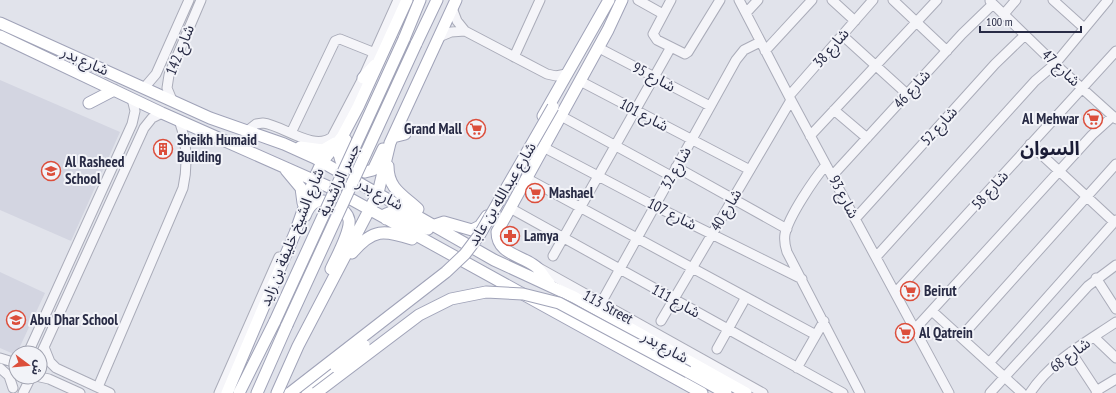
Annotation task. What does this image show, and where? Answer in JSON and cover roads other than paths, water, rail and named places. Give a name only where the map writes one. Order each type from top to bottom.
[{"type":"main road","name":"شارع الشيخ خليفة بن زايد","points":[[227,393],[295,233],[314,179],[322,162],[342,137],[361,102],[377,57],[394,30],[407,0]]},
{"type":"main road","name":"جسر الراشدية","points":[[275,321],[404,39],[420,0]]},
{"type":"main road","name":"جسر الراشدية","points":[[288,325],[437,0]]},
{"type":"main road","name":"شارع عبدالله بن عابد","points":[[431,223],[444,222],[472,230],[483,223],[566,74],[610,0]]},
{"type":"main road","name":"شارع عبدالله بن عابد","points":[[551,285],[533,265],[501,246],[497,237],[499,228],[543,147],[558,111],[610,0]]},
{"type":"main road","name":"شارع عبدالله بن عابد","points":[[307,393],[336,367],[451,275],[467,259],[488,231],[622,0]]},
{"type":"main road","name":"شارع عبدالله بن عابد","points":[[290,393],[446,272],[465,254],[491,217],[558,111],[580,82],[622,0]]},
{"type":"main road","points":[[277,393],[298,346],[378,193],[390,142],[454,4]]},
{"type":"main road","points":[[391,16],[394,30]]},
{"type":"main road","name":"شارع بدر","points":[[0,23],[210,118],[284,144],[322,162],[494,260],[551,285],[746,393]]},
{"type":"main road","name":"شارع بدر","points":[[0,36],[162,113],[314,179],[702,393]]},
{"type":"main road","points":[[363,78],[377,57]]},
{"type":"main road","points":[[89,103],[114,90]]},
{"type":"main road","points":[[361,102],[358,117],[340,150],[339,154],[342,161],[365,172],[371,172],[383,148],[390,142],[405,134]]},
{"type":"main road","points":[[284,144],[313,150],[327,148],[335,142],[351,115],[361,102]]},
{"type":"main road","points":[[390,142],[388,173],[393,187],[431,223]]},
{"type":"main road","points":[[278,163],[294,178],[303,193],[303,209]]},
{"type":"main road","points":[[295,233],[309,208],[316,202],[324,201],[333,204],[347,214],[349,224],[328,277],[326,293]]},
{"type":"main road","points":[[386,219],[386,214],[391,212],[440,235],[459,239]]},
{"type":"main road","points":[[483,223],[481,231],[486,238],[492,236],[499,228]]},
{"type":"main road","points":[[337,272],[364,240],[380,232],[394,233],[437,247]]},
{"type":"main road","points":[[494,260],[533,265]]},
{"type":"main road","name":"شارع بدر","points":[[316,393],[419,315],[451,299],[486,292],[523,294],[559,304],[726,393]]},
{"type":"main road","name":"شارع الشيخ خليفة بن زايد","points":[[239,393],[275,321]]},
{"type":"main road","name":"شارع الشيخ خليفة بن زايد","points":[[257,393],[288,325]]},
{"type":"street","name":"شارع 142","points":[[144,88],[156,74],[189,0]]},
{"type":"street","name":"شارع 142","points":[[172,100],[167,84],[179,49],[201,0]]},
{"type":"street","points":[[514,58],[540,0]]},
{"type":"street","points":[[638,0],[663,14]]},
{"type":"street","points":[[671,0],[653,34],[655,39],[683,54],[688,52],[720,0]]},
{"type":"street","name":"شارع 93","points":[[739,0],[810,136],[949,393]]},
{"type":"street","points":[[746,13],[758,0]]},
{"type":"street","points":[[765,51],[812,0]]},
{"type":"street","points":[[832,0],[854,21]]},
{"type":"street","name":"شارع 38","points":[[790,98],[873,0]]},
{"type":"street","points":[[893,0],[947,50]]},
{"type":"street","points":[[810,136],[937,0]]},
{"type":"street","points":[[1004,14],[1016,0]]},
{"type":"street","points":[[1052,0],[1083,27]]},
{"type":"street","points":[[876,257],[1035,82],[1055,64],[1083,27],[1108,0]]},
{"type":"street","points":[[291,133],[333,42],[340,39],[377,57],[397,2]]},
{"type":"street","name":"شارع 47","points":[[991,2],[1055,64],[1115,117]]},
{"type":"street","name":"شارع 46","points":[[832,176],[991,2]]},
{"type":"street","points":[[454,4],[457,21],[465,31],[547,74],[556,76],[566,74]]},
{"type":"street","points":[[439,37],[451,32],[465,31]]},
{"type":"street","points":[[842,35],[907,94]]},
{"type":"street","name":"شارع 52","points":[[855,219],[995,64],[1025,35]]},
{"type":"street","name":"شارع 32","points":[[601,303],[739,55],[749,46],[760,42]]},
{"type":"street","points":[[169,46],[173,50],[179,49]]},
{"type":"street","name":"شارع 95","points":[[598,48],[710,106]]},
{"type":"street","points":[[553,256],[671,48]]},
{"type":"street","name":"شارع 58","points":[[895,293],[1062,107],[1083,88],[1116,50]]},
{"type":"street","points":[[547,74],[553,83],[555,94]]},
{"type":"street","points":[[247,131],[256,124],[263,123],[318,143],[328,141],[334,133],[363,78]]},
{"type":"street","name":"شارع 101","points":[[580,82],[750,170]]},
{"type":"street","name":"شارع 40","points":[[661,321],[750,170],[790,98]]},
{"type":"street","points":[[32,345],[132,124],[135,111],[132,99]]},
{"type":"street","points":[[834,110],[867,138]]},
{"type":"street","points":[[558,111],[672,176]]},
{"type":"street","points":[[45,345],[144,128],[152,118],[162,113]]},
{"type":"street","points":[[915,329],[1092,135],[1115,117]]},
{"type":"street","points":[[98,387],[180,196],[186,166],[183,132],[179,120]]},
{"type":"street","points":[[989,363],[1115,221],[1030,144]]},
{"type":"street","name":"شارع 107","points":[[543,147],[655,206],[802,279]]},
{"type":"street","points":[[961,337],[1116,164]]},
{"type":"street","points":[[826,165],[806,193],[787,229],[785,239],[786,248],[860,393]]},
{"type":"street","points":[[113,166],[120,166],[123,172]]},
{"type":"street","points":[[676,167],[787,229]]},
{"type":"street","points":[[219,393],[296,218],[299,201],[294,178]]},
{"type":"street","points":[[526,178],[816,335]]},
{"type":"street","name":"شارع 111","points":[[510,208],[619,270],[843,393]]},
{"type":"street","name":"113 Street","points":[[533,265],[763,393]]},
{"type":"street","points":[[990,393],[1096,278],[1116,265]]},
{"type":"street","points":[[1096,278],[1116,309]]},
{"type":"street","points":[[717,349],[746,297]]},
{"type":"street","points":[[932,311],[1022,393]]},
{"type":"street","points":[[797,368],[824,321]]},
{"type":"street","name":"شارع 68","points":[[1030,393],[1051,368],[1070,352],[1116,322]]},
{"type":"street","points":[[1094,336],[1116,358]]},
{"type":"street","points":[[1070,352],[1097,392],[1116,379]]},
{"type":"street","points":[[48,357],[50,362],[63,372],[110,393]]},
{"type":"street","points":[[0,368],[8,376],[12,390]]},
{"type":"street","points":[[58,383],[57,377],[63,372]]},
{"type":"street","points":[[48,380],[80,393]]},
{"type":"place","name":"Al Mehwar","points":[[1093,119]]},
{"type":"place","name":"Grand Mall","points":[[476,129]]},
{"type":"place","name":"Sheikh Humaid Building","points":[[163,149]]},
{"type":"place","name":"Al Rasheed School","points":[[51,171]]},
{"type":"place","name":"Mashael","points":[[535,193]]},
{"type":"place","name":"Lamya","points":[[510,236]]},
{"type":"place","name":"Beirut","points":[[910,291]]},
{"type":"place","name":"Abu Dhar School","points":[[16,320]]},
{"type":"place","name":"Al Qatrein","points":[[905,333]]},
{"type":"district","name":"السوان","points":[[1050,148]]}]
